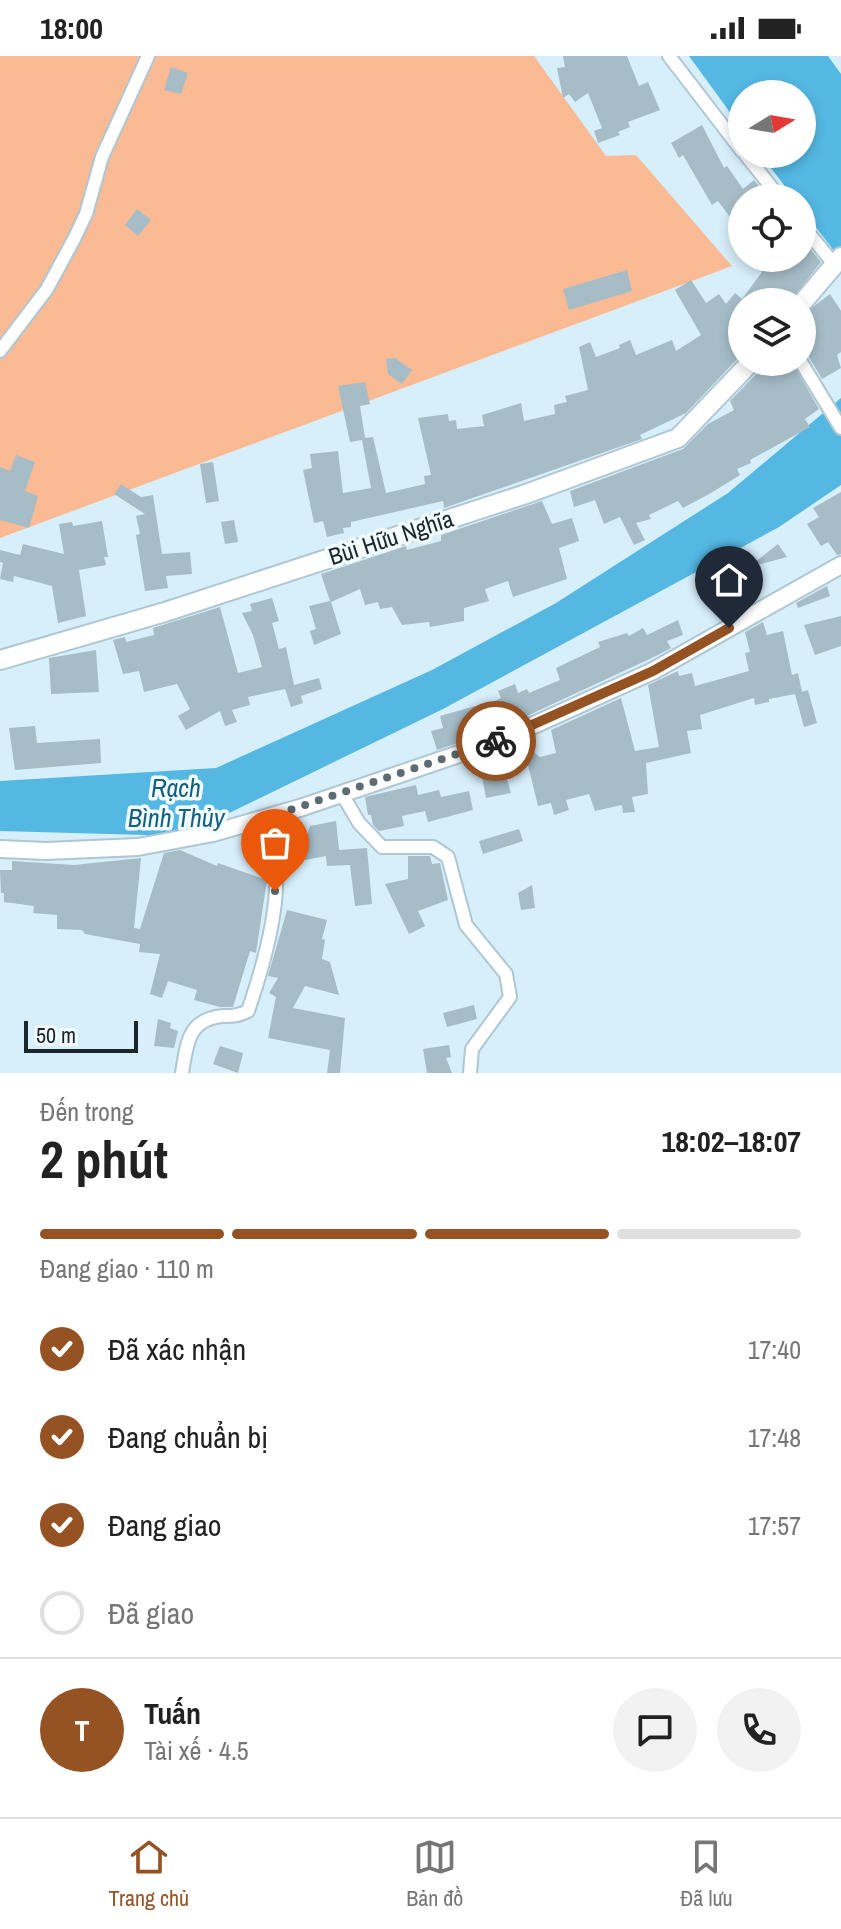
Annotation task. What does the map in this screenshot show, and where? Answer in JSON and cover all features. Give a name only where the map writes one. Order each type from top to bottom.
[{"type":"main road","points":[[815,288],[838,260]]},
{"type":"main road","name":"Bùi Hữu Nghĩa","points":[[0,660],[165,612],[526,494],[678,438],[738,376]]},
{"type":"street","points":[[0,351],[47,289],[74,239],[86,214],[102,157],[148,56]]},
{"type":"street","points":[[669,56],[728,133]]},
{"type":"street","points":[[756,168],[769,184]]},
{"type":"street","points":[[816,239],[838,260]]},
{"type":"street","points":[[810,376],[841,428]]},
{"type":"street","points":[[0,849],[46,851],[138,847],[213,833],[342,794],[503,739],[653,671],[841,565]]},
{"type":"street","points":[[342,794],[359,823],[382,847],[433,847],[448,857],[466,925],[506,974],[510,997],[472,1049],[470,1073]]},
{"type":"street","points":[[182,1073],[192,1029],[203,1019],[237,1017],[248,1011],[255,990],[273,908],[276,874],[266,818]]},
{"type":"shaded area","points":[[0,56],[534,56],[606,156],[636,155],[728,261],[728,267],[0,538]]},
{"type":"water","points":[[689,56],[828,56],[841,74],[841,260],[816,227],[816,184],[783,184],[771,168],[816,168],[816,80],[728,80],[728,110]]},
{"type":"water","name":"Rạch Bình Thủy","points":[[841,398],[841,485],[779,527],[443,709],[182,836],[0,831],[0,781],[216,768],[432,670],[556,603],[728,493]]},
{"type":"building","points":[[563,56],[627,56],[639,86],[648,82],[660,110],[628,122],[630,127],[618,132],[620,135],[598,143],[594,131],[602,128],[588,93],[575,102],[569,94],[563,98],[557,68],[565,67]]},
{"type":"building","points":[[171,67],[188,73],[181,94],[164,90]]},
{"type":"building","points":[[702,125],[724,168],[727,166],[740,184],[728,184],[728,214],[718,201],[712,205],[683,155],[679,158],[671,143]]},
{"type":"building","points":[[137,209],[151,220],[138,236],[125,225]]},
{"type":"building","points":[[627,270],[632,291],[569,310],[563,289]]},
{"type":"building","points":[[762,272],[813,272],[801,288],[750,288]]},
{"type":"building","points":[[691,280],[706,303],[719,294],[726,304],[728,302],[728,369],[686,413],[640,435],[642,439],[444,508],[443,501],[351,522],[351,527],[343,528],[344,533],[327,537],[323,521],[314,523],[303,470],[312,468],[310,454],[338,451],[343,493],[371,488],[362,440],[350,442],[338,386],[365,382],[370,404],[360,406],[365,438],[373,437],[386,493],[425,484],[424,476],[431,475],[418,418],[448,414],[449,421],[456,420],[457,429],[484,426],[482,415],[521,403],[524,421],[555,414],[554,405],[567,402],[565,396],[588,390],[579,347],[590,342],[596,357],[620,348],[619,345],[630,340],[636,355],[672,340],[676,351],[701,335],[675,290]]},
{"type":"building","points":[[830,294],[841,311],[841,352],[837,355],[841,368],[822,379],[816,369],[816,304]]},
{"type":"building","points":[[395,358],[412,370],[402,384],[388,374],[386,359]]},
{"type":"building","points":[[754,376],[800,376],[819,409],[805,419],[810,427],[750,460],[751,463],[737,469],[740,475],[683,508],[678,501],[649,515],[651,519],[636,523],[645,540],[634,545],[620,517],[604,524],[595,500],[574,507],[570,491],[683,449],[708,424],[734,410],[730,401]]},
{"type":"building","points":[[16,455],[35,462],[25,491],[38,496],[29,528],[0,520],[0,467],[10,471]]},
{"type":"building","points":[[213,462],[219,501],[206,503],[200,464]]},
{"type":"building","points":[[121,484],[141,497],[153,495],[162,554],[190,552],[192,574],[166,576],[168,588],[145,591],[136,516],[145,514],[114,494]]},
{"type":"building","points":[[841,492],[841,554],[837,555],[828,542],[821,546],[807,524],[819,517],[813,508]]},
{"type":"building","points":[[542,501],[552,524],[572,518],[579,541],[559,548],[567,579],[513,597],[508,581],[485,589],[489,601],[464,608],[464,621],[430,627],[429,622],[402,625],[392,607],[380,609],[378,602],[365,605],[360,589],[331,602],[341,634],[314,645],[310,631],[316,629],[309,606],[330,601],[321,574],[406,546],[407,550],[441,541],[441,535]]},
{"type":"building","points":[[234,520],[238,542],[225,544],[221,522]]},
{"type":"building","points":[[102,521],[108,557],[104,557],[106,565],[79,570],[86,616],[58,623],[52,586],[14,576],[13,582],[0,579],[3,563],[0,562],[0,550],[20,555],[23,544],[64,554],[59,524],[72,522],[73,526]]},
{"type":"building","points":[[778,544],[787,557],[750,567],[750,566]]},
{"type":"building","points":[[827,586],[830,596],[798,608],[796,603]]},
{"type":"building","points":[[272,598],[279,621],[272,623],[279,649],[286,647],[294,685],[319,678],[322,689],[301,696],[303,703],[291,707],[285,689],[248,697],[250,705],[232,710],[237,722],[225,726],[220,711],[186,730],[178,716],[190,709],[177,684],[144,692],[139,671],[123,674],[113,640],[125,637],[126,642],[154,635],[153,628],[220,607],[238,673],[262,667],[253,635],[242,613],[252,611],[250,604]]},
{"type":"building","points":[[841,616],[841,646],[815,655],[804,625]]},
{"type":"building","points":[[678,620],[683,635],[667,641],[671,648],[499,729],[437,750],[431,731],[443,728],[440,716],[479,705],[480,708],[501,698],[498,691],[515,684],[518,693],[527,689],[529,693],[560,680],[556,668],[600,647],[598,642],[627,633],[629,636],[643,628],[647,635]]},
{"type":"building","points":[[763,622],[767,635],[783,631],[792,675],[798,673],[802,692],[808,690],[817,723],[804,727],[795,694],[755,705],[754,698],[700,715],[702,729],[687,731],[691,753],[646,763],[648,794],[632,797],[635,812],[623,813],[622,805],[595,811],[589,794],[566,800],[569,810],[554,815],[551,803],[538,806],[523,744],[540,757],[556,753],[551,730],[621,698],[635,751],[659,747],[648,685],[678,671],[679,676],[692,673],[695,686],[749,671],[745,653],[750,652],[745,632]]},
{"type":"building","points":[[96,650],[99,692],[51,694],[49,658]]},
{"type":"building","points":[[35,726],[37,743],[100,739],[101,763],[15,770],[9,728]]},
{"type":"building","points":[[497,773],[498,781],[507,779],[511,793],[486,798],[482,776]]},
{"type":"building","points":[[416,785],[418,795],[439,790],[441,797],[469,791],[473,810],[428,822],[425,811],[402,816],[404,826],[379,831],[373,825],[371,815],[368,815],[365,797]]},
{"type":"building","points":[[336,821],[339,850],[367,848],[372,904],[355,906],[350,865],[327,866],[326,856],[305,860],[303,849],[310,826]]},
{"type":"building","points":[[519,829],[523,841],[483,854],[479,841]]},
{"type":"building","points":[[180,850],[217,866],[218,863],[267,880],[256,953],[250,951],[233,1007],[194,1000],[197,990],[168,981],[162,998],[150,994],[160,954],[139,952],[140,944],[85,934],[82,930],[57,929],[57,915],[33,913],[34,906],[4,902],[4,893],[1,893],[0,870],[12,870],[12,861],[74,865],[141,858],[134,928],[140,929],[164,853]]},
{"type":"building","points":[[408,856],[430,856],[432,864],[440,863],[448,900],[418,911],[425,926],[409,934],[385,884],[408,879]]},
{"type":"building","points":[[532,885],[535,908],[521,910],[518,893]]},
{"type":"building","points":[[287,910],[327,920],[322,939],[325,940],[322,959],[330,962],[339,995],[305,986],[293,1008],[345,1018],[340,1073],[327,1073],[330,1050],[268,1038],[276,997],[269,993],[278,978],[268,976]]},
{"type":"building","points":[[474,1005],[477,1019],[447,1027],[443,1013]]},
{"type":"building","points":[[158,1019],[171,1023],[170,1028],[178,1031],[174,1048],[154,1046]]},
{"type":"building","points":[[449,1045],[451,1057],[446,1058],[452,1073],[427,1073],[423,1049]]},
{"type":"building","points":[[220,1046],[243,1053],[238,1073],[213,1064]]},
{"type":"way so far","points":[[275,891],[276,874],[266,818],[496,741]]},
{"type":"route","points":[[496,741],[653,671],[729,628]]}]
